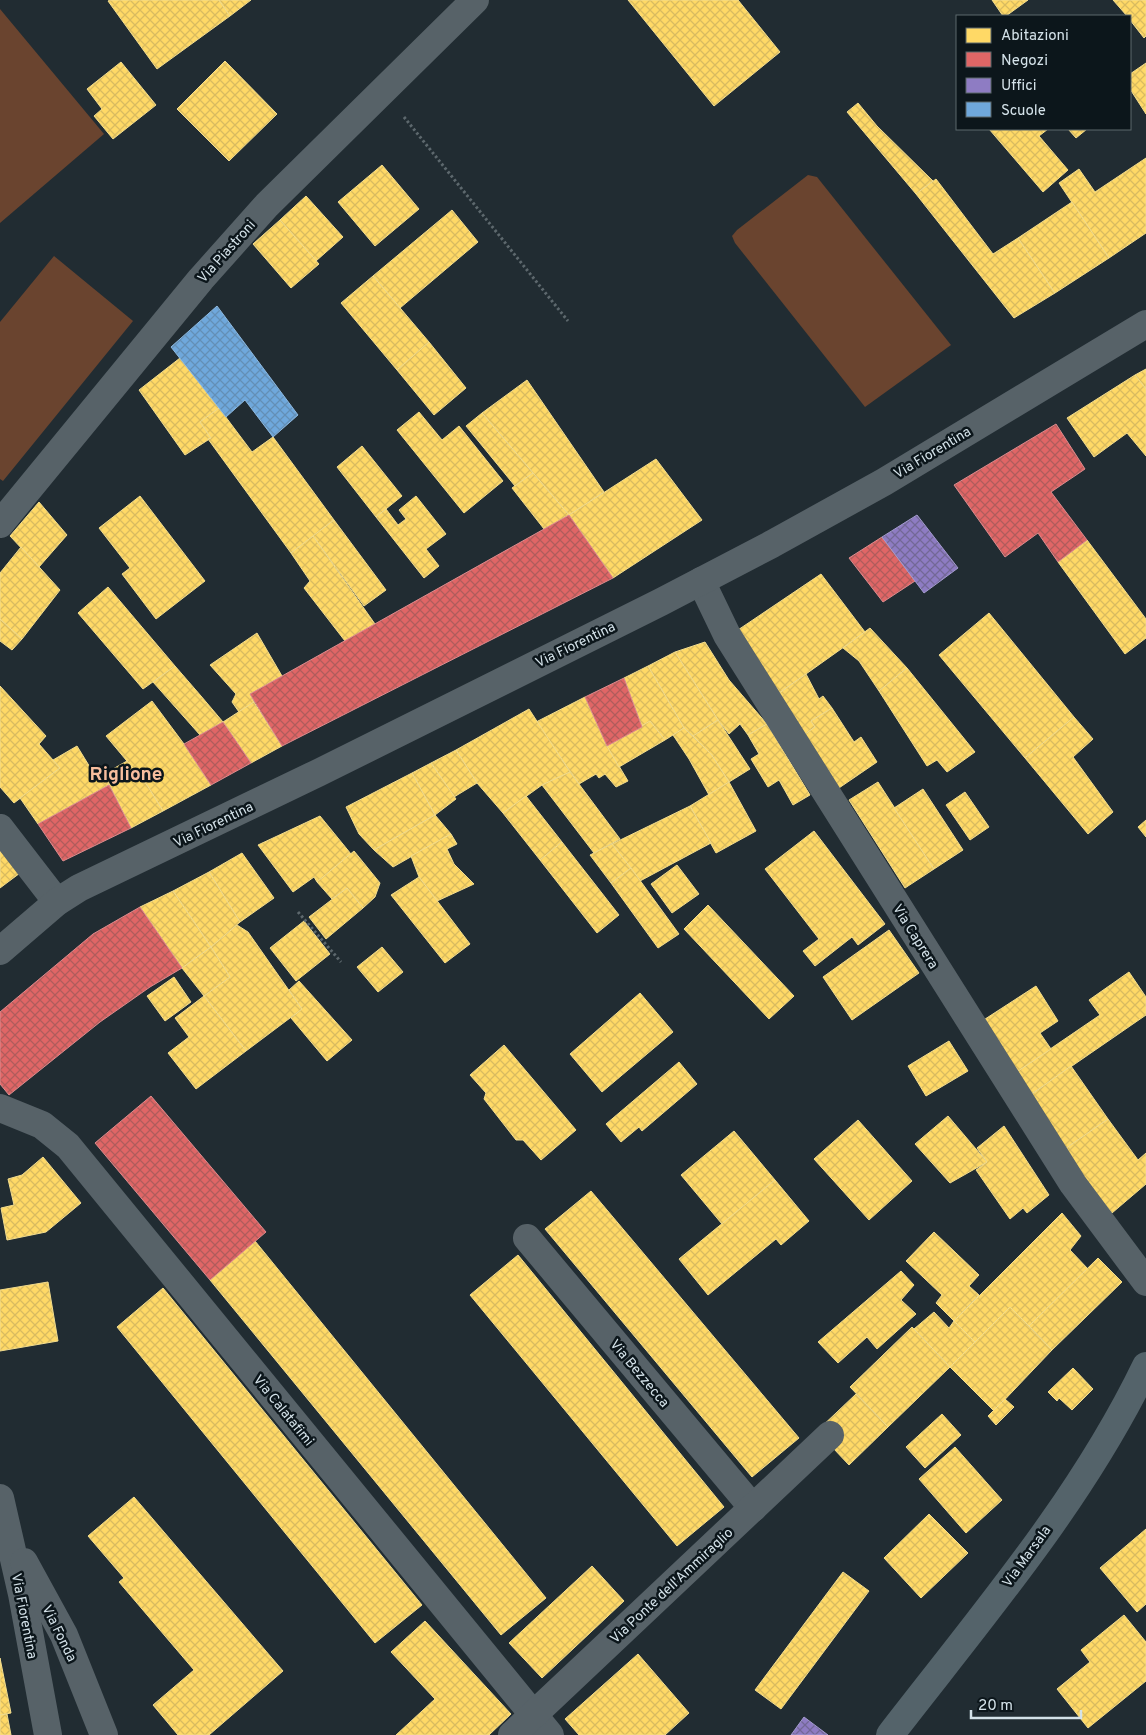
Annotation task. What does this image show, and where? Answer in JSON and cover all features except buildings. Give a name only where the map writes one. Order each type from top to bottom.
[{"type":"main road","name":"Via Marsala","points":[[890,1735],[1017,1570],[1075,1490],[1131,1397],[1146,1366]]},
{"type":"street","name":"Via Piastroni","points":[[0,524],[208,271],[267,205],[384,92],[475,0]]},
{"type":"street","name":"Via Fiorentina","points":[[0,951],[57,902],[79,888],[318,773],[701,581],[884,482],[1146,324]]},
{"type":"street","name":"Via Caprera","points":[[701,581],[727,635],[1073,1184],[1146,1282]]},
{"type":"street","points":[[0,828],[57,902]]},
{"type":"street","name":"Via Calatafimi","points":[[0,1108],[42,1125],[68,1146],[542,1725]]},
{"type":"street","name":"Via Bezzecca","points":[[527,1238],[753,1508]]},
{"type":"street","name":"Via Ponte dell'Ammiraglio","points":[[512,1735],[542,1725],[753,1508],[830,1435]]},
{"type":"street","name":"Via Fiorentina","points":[[0,1498],[9,1534],[48,1735]]},
{"type":"street","name":"Via Fonda","points":[[9,1534],[64,1635],[104,1735]]},
{"type":"path","points":[[384,92],[568,321]]},
{"type":"path","points":[[298,912],[307,919],[341,962]]},
{"type":"shaded area","points":[[0,9],[104,134],[0,223]]},
{"type":"shaded area","points":[[808,175],[817,177],[951,345],[865,407],[735,243],[732,236],[737,230]]},
{"type":"shaded area","points":[[54,256],[133,321],[3,481],[0,479],[0,322]]},
{"type":"district","name":"Riglione","points":[[126,773]]}]
